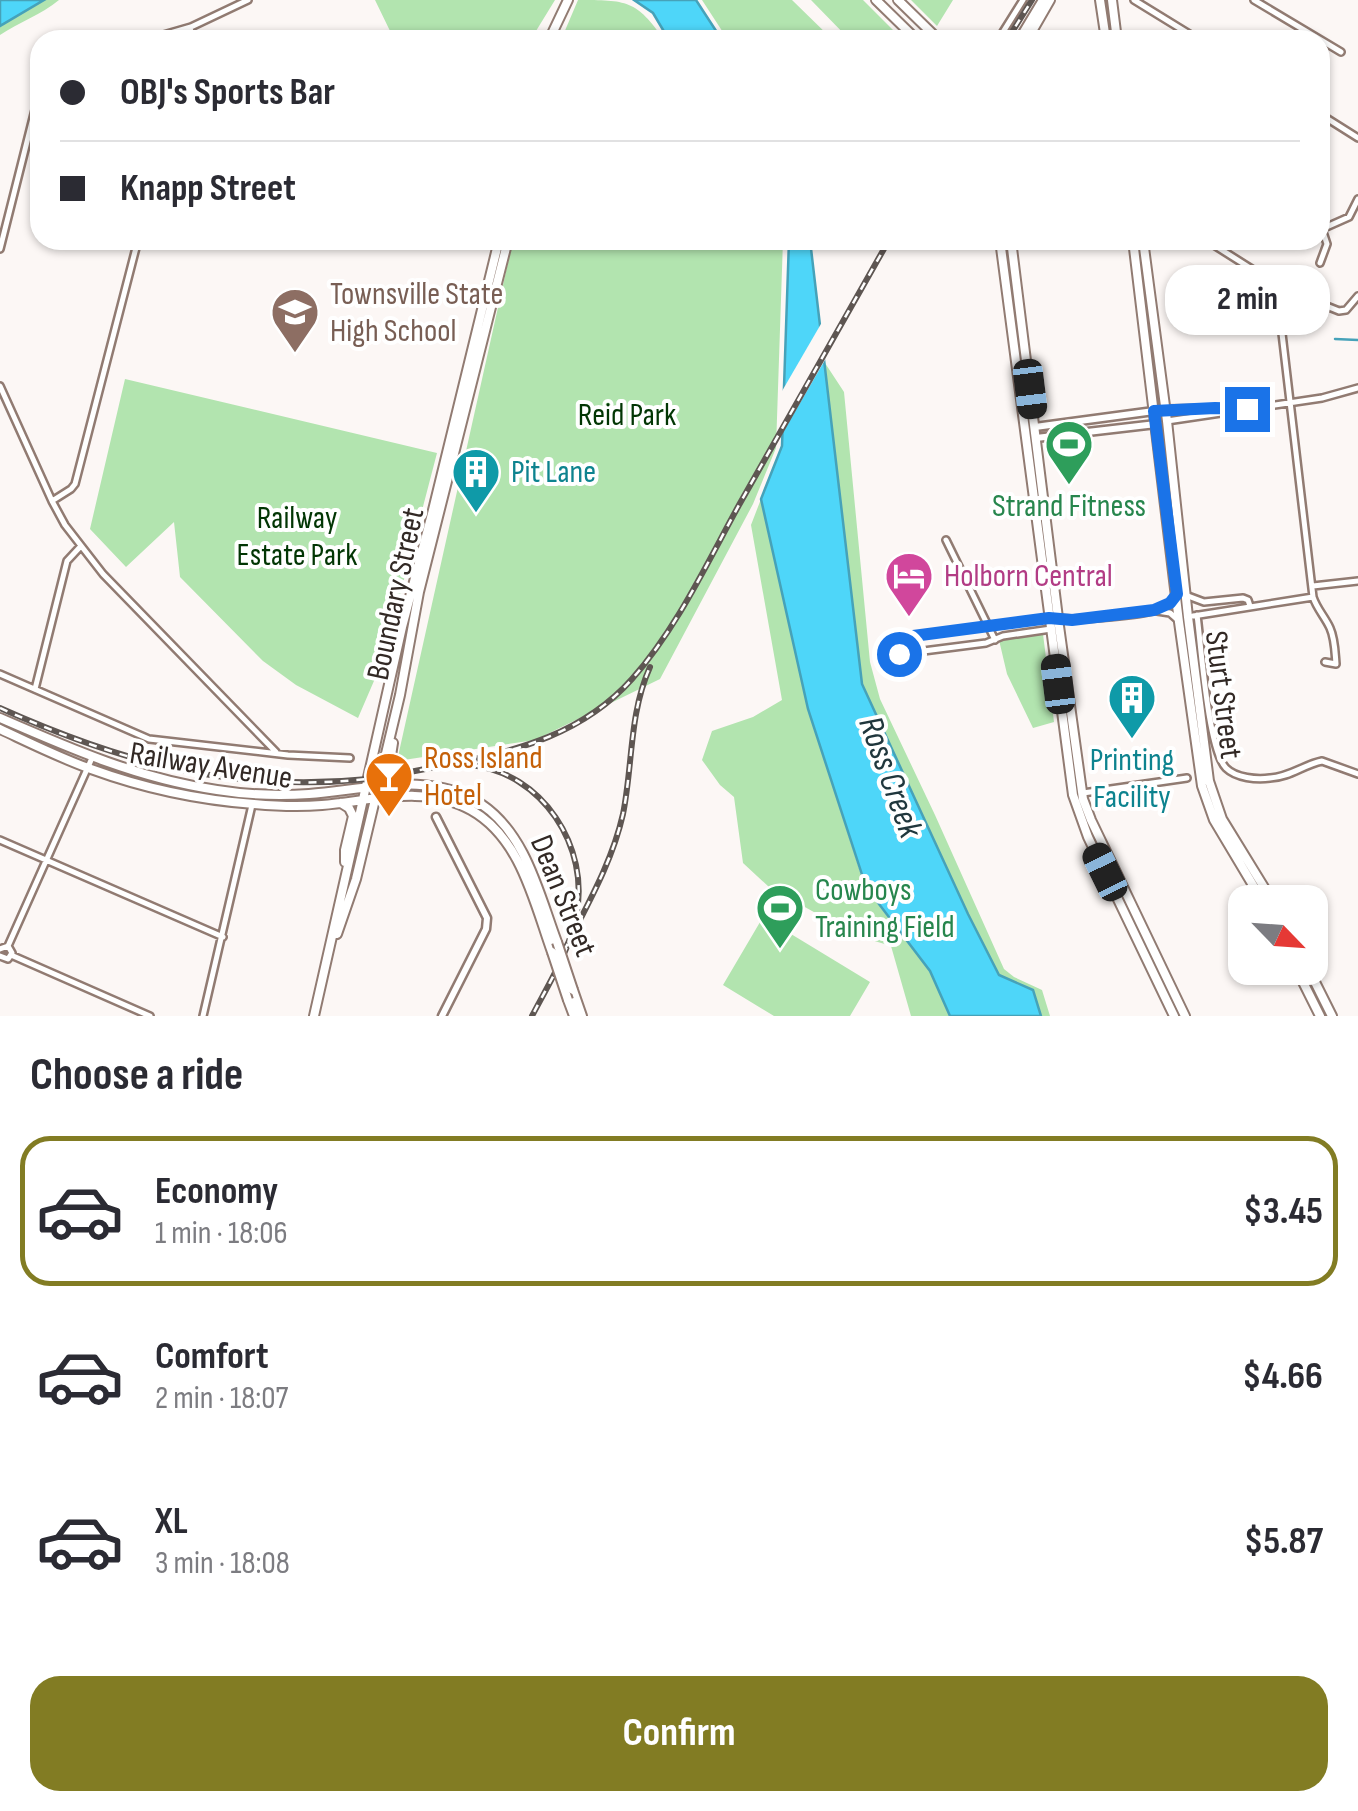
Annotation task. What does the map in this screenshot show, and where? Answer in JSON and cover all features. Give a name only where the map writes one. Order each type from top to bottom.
[{"type":"main road","points":[[554,30],[568,0]]},
{"type":"main road","points":[[876,0],[907,30]]},
{"type":"main road","points":[[898,0],[929,30]]},
{"type":"main road","points":[[1029,30],[1046,0]]},
{"type":"main road","points":[[1104,30],[1100,1],[1112,0],[1116,30]]},
{"type":"main road","name":"Boundary Street","points":[[314,1016],[402,627],[496,250]]},
{"type":"main road","name":"Boundary Street","points":[[328,958],[356,879],[398,704],[419,592],[505,250]]},
{"type":"main road","points":[[1002,250],[1030,427]]},
{"type":"main road","points":[[1012,250],[1076,808],[1174,1016]]},
{"type":"main road","name":"Sturt Street","points":[[1134,250],[1177,554]]},
{"type":"main road","name":"Sturt Street","points":[[1144,250],[1166,410],[1181,594],[1192,617],[1206,767],[1222,818],[1262,885]]},
{"type":"main road","points":[[1154,411],[1166,410]]},
{"type":"main road","points":[[1156,424],[1167,422]]},
{"type":"main road","name":"Sturt Street","points":[[1192,617],[1205,798],[1253,885]]},
{"type":"main road","points":[[1054,623],[1082,793],[1091,820],[1185,1016]]},
{"type":"main road","points":[[398,704],[390,769],[396,781],[411,784]]},
{"type":"main road","name":"Railway Avenue","points":[[0,718],[92,758],[171,781],[284,796],[366,788]]},
{"type":"main road","name":"Railway Avenue","points":[[0,730],[88,768],[171,792],[287,806],[364,800]]},
{"type":"main road","name":"Dean Street","points":[[366,788],[411,784],[441,787],[473,798],[513,834],[527,863],[574,1016]]},
{"type":"main road","points":[[1082,793],[1078,802],[1088,837]]},
{"type":"main road","name":"Dean Street","points":[[364,800],[438,798],[473,811],[492,825],[507,840],[520,866],[582,1016]]},
{"type":"main road","points":[[340,803],[353,816],[345,850],[344,882]]},
{"type":"main road","points":[[1304,985],[1320,1016]]},
{"type":"main road","points":[[1316,985],[1332,1016]]},
{"type":"street","points":[[181,30],[248,0]]},
{"type":"street","points":[[1004,30],[1023,0]]},
{"type":"street","points":[[1112,0],[1120,0]]},
{"type":"street","points":[[1134,0],[1183,30]]},
{"type":"street","points":[[1254,0],[1304,30]]},
{"type":"street","points":[[1330,45],[1341,52]]},
{"type":"street","points":[[1330,120],[1358,138]]},
{"type":"street","points":[[0,250],[30,130]]},
{"type":"street","points":[[1330,224],[1351,216],[1358,199]]},
{"type":"street","points":[[52,501],[75,484],[135,250]]},
{"type":"street","points":[[1221,250],[1266,278],[1277,292],[1312,586],[1316,607],[1334,642],[1336,664],[1325,662]]},
{"type":"street","points":[[1320,263],[1325,250]]},
{"type":"street","points":[[1277,292],[1342,311],[1358,296]]},
{"type":"street","points":[[0,386],[52,501],[80,547],[276,752]]},
{"type":"street","points":[[1167,422],[1328,397],[1358,388]]},
{"type":"street","points":[[1188,408],[1190,418]]},
{"type":"street","points":[[1166,410],[1247,409]]},
{"type":"street","points":[[1030,427],[1154,411]]},
{"type":"street","points":[[1133,414],[1134,426]]},
{"type":"street","points":[[1031,438],[1156,424]]},
{"type":"street","points":[[946,540],[994,640]]},
{"type":"street","points":[[35,690],[66,561],[80,547]]},
{"type":"street","points":[[1312,586],[1358,581]]},
{"type":"street","points":[[1054,623],[988,626],[898,638],[896,652],[994,640],[1054,623],[1154,610],[1181,594],[1204,602],[1244,598],[1250,606]]},
{"type":"street","points":[[1154,610],[1192,617],[1314,597]]},
{"type":"street","points":[[1192,617],[1204,602]]},
{"type":"street","points":[[1192,617],[1214,742],[1228,769],[1239,775],[1271,778],[1322,761],[1358,774]]},
{"type":"street","name":"Railway Avenue","points":[[0,674],[149,739],[350,758]]},
{"type":"street","points":[[11,955],[1,957],[92,758]]},
{"type":"street","points":[[1082,793],[1188,778]]},
{"type":"street","points":[[203,1016],[252,804]]},
{"type":"street","points":[[436,817],[487,918],[486,929],[442,1016]]},
{"type":"street","points":[[0,840],[222,937]]},
{"type":"street","points":[[8,946],[11,955]]},
{"type":"street","points":[[11,955],[150,1016]]},
{"type":"green space","points":[[44,0],[59,0],[0,35],[0,26]]},
{"type":"green space","points":[[375,0],[555,0],[537,30],[390,30]]},
{"type":"green space","points":[[578,0],[629,5],[656,30],[565,30]]},
{"type":"green space","points":[[702,0],[792,0],[823,30],[722,30]]},
{"type":"green space","points":[[811,0],[863,0],[893,30],[840,30]]},
{"type":"green space","points":[[911,0],[953,0],[937,26]]},
{"type":"green space","name":"Reid Park","points":[[511,250],[783,250],[776,448],[753,504],[660,679],[535,740],[397,761]]},
{"type":"green space","points":[[825,363],[844,392],[870,662],[880,699],[1004,969],[1042,990],[1050,1016],[1041,1016],[1033,990],[999,975],[862,684]]},
{"type":"green space","name":"Railway Estate Park","points":[[125,379],[437,453],[383,660],[358,718],[296,685],[263,661],[180,577],[174,522],[126,567],[90,529]]},
{"type":"green space","points":[[761,499],[808,709],[865,887],[930,971],[950,1016],[911,1016],[891,946],[855,935],[769,887],[743,863],[734,797],[702,760],[712,731],[753,717],[782,700],[751,525]]},
{"type":"green space","points":[[1043,634],[1054,722],[1033,728],[1007,674],[999,640]]},
{"type":"green space","name":"Cowboys Training Field","points":[[763,917],[870,982],[850,1016],[774,1016],[723,985]]},
{"type":"water","points":[[0,0],[44,0],[0,26]]},
{"type":"water","points":[[634,0],[696,0],[716,30],[663,30],[653,13]]},
{"type":"water","name":"Ross Creek","points":[[789,250],[811,250],[862,684],[999,975],[1033,990],[1041,1016],[950,1016],[930,971],[866,887],[808,709],[761,499],[782,446]]},
{"type":"pier","points":[[825,317],[829,353],[778,441],[778,398]]},
{"type":"waterway","points":[[1335,339],[1358,340]]},
{"type":"railway","points":[[1013,30],[1032,0]]},
{"type":"railway","points":[[0,708],[135,758],[179,769],[270,782],[368,779],[399,774],[500,753],[571,726],[613,698],[663,638],[883,250]]},
{"type":"railway","points":[[564,951],[598,884],[618,832],[638,703],[650,667]]},
{"type":"railway","points":[[470,765],[496,771],[539,798],[556,817],[576,865],[579,891],[573,930],[532,1016]]},
{"type":"place","name":"Townsville State High School","points":[[295,354]]},
{"type":"place","name":"Strand Fitness","points":[[1069,486]]},
{"type":"place","name":"Pit Lane","points":[[476,514]]},
{"type":"place","name":"Holborn Central","points":[[909,618]]},
{"type":"place","name":"Printing Facility","points":[[1132,740]]},
{"type":"place","name":"Ross Island Hotel","points":[[389,818]]},
{"type":"place","name":"Cowboys Training Field","points":[[780,950]]},
{"type":"route","points":[[899,654],[895,642],[898,638],[1163,608],[1177,594],[1154,411],[1247,409]]}]
